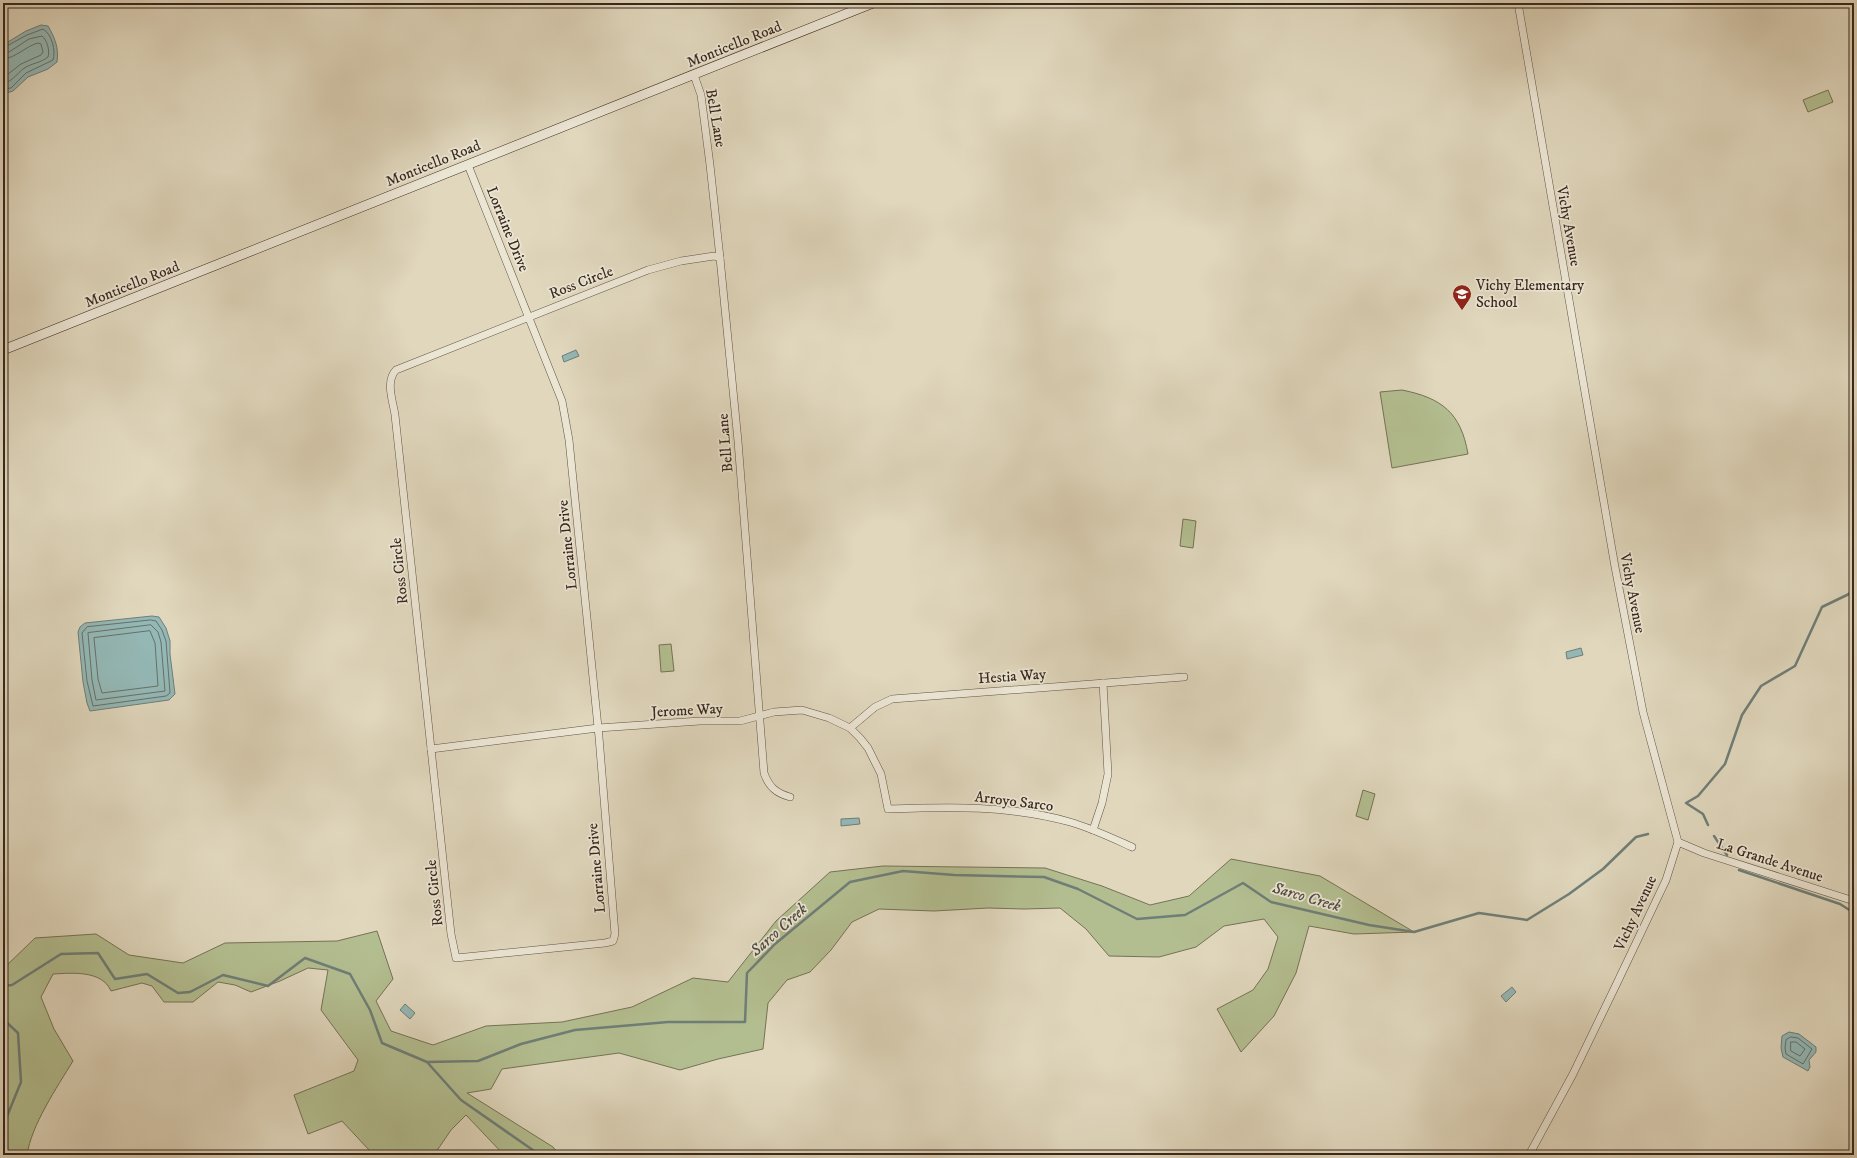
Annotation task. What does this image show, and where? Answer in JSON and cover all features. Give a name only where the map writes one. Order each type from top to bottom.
[{"type":"main road","name":"Monticello Road","points":[[3,350],[873,3]]},
{"type":"street","name":"Vichy Avenue","points":[[1518,3],[1614,567],[1643,712],[1678,842],[1666,880],[1573,1074],[1529,1155]]},
{"type":"street","name":"Bell Lane","points":[[694,75],[702,103],[720,258],[738,441],[764,773],[768,783],[774,791],[790,797]]},
{"type":"street","name":"Lorraine Drive","points":[[468,165],[562,401],[568,433],[598,728],[615,934],[613,941]]},
{"type":"street","name":"Ross Circle","points":[[613,941],[595,945],[456,958],[451,934],[390,380],[392,374],[396,370],[528,316],[666,264],[714,256],[720,258]]},
{"type":"street","name":"Hestia Way","points":[[850,728],[875,707],[892,699],[1184,677]]},
{"type":"street","points":[[1093,830],[1102,802],[1108,774],[1103,683]]},
{"type":"street","name":"Jerome Way","points":[[431,749],[598,728],[700,721],[740,721],[760,714],[802,710],[829,718],[850,728],[868,748],[881,774],[888,809]]},
{"type":"street","name":"Arroyo Sarco","points":[[888,809],[936,807],[995,808],[1048,817],[1093,830],[1132,847]]},
{"type":"street","name":"La Grande Avenue","points":[[1678,842],[1704,853],[1854,901]]},
{"type":"green space","points":[[1828,90],[1833,102],[1808,112],[1803,100]]},
{"type":"green space","points":[[1402,390],[1416,393],[1428,398],[1439,403],[1447,410],[1455,418],[1460,428],[1465,440],[1468,454],[1392,468],[1380,392]]},
{"type":"green space","points":[[1183,519],[1196,521],[1193,548],[1180,546]]},
{"type":"green space","points":[[671,644],[674,671],[661,672],[659,645]]},
{"type":"green space","points":[[1363,790],[1375,794],[1368,820],[1356,816]]},
{"type":"green space","points":[[1231,859],[1320,876],[1414,932],[1354,934],[1309,926],[1296,973],[1274,1016],[1241,1052],[1217,1009],[1253,990],[1268,969],[1278,937],[1264,919],[1224,926],[1196,947],[1159,957],[1109,956],[1086,929],[1060,908],[988,908],[934,911],[879,909],[852,922],[831,950],[810,972],[787,980],[768,1003],[763,1049],[718,1059],[680,1070],[619,1053],[502,1069],[491,1089],[467,1093],[553,1147],[559,1155],[504,1155],[466,1115],[451,1130],[434,1155],[371,1155],[370,1151],[342,1121],[308,1134],[294,1095],[354,1071],[358,1060],[321,1010],[328,970],[308,968],[251,992],[235,985],[218,982],[193,1002],[164,1002],[152,986],[142,983],[111,991],[107,984],[94,976],[77,973],[53,974],[41,997],[54,1029],[73,1061],[39,1119],[29,1144],[27,1155],[3,1155],[3,969],[35,938],[96,934],[129,955],[183,963],[225,943],[337,941],[377,931],[393,979],[376,1001],[391,1031],[433,1045],[486,1026],[562,1022],[632,1007],[693,978],[728,982],[776,921],[830,872],[883,866],[1045,868],[1102,886],[1150,905],[1189,896]]},
{"type":"water","points":[[41,25],[48,26],[53,35],[57,48],[57,62],[48,69],[28,77],[13,91],[3,94],[3,45],[26,31]]},
{"type":"water","points":[[576,350],[579,356],[564,362],[562,356]]},
{"type":"water","points":[[152,616],[159,617],[166,628],[170,641],[170,654],[175,694],[169,700],[90,711],[83,682],[78,632],[80,627],[85,623]]},
{"type":"water","points":[[1581,648],[1583,655],[1567,659],[1566,652]]},
{"type":"water","points":[[859,818],[860,824],[841,826],[841,819]]},
{"type":"water","points":[[1512,987],[1516,992],[1506,1002],[1501,996]]},
{"type":"water","points":[[405,1004],[415,1013],[410,1019],[400,1010]]},
{"type":"water","points":[[1789,1032],[1799,1034],[1816,1047],[1816,1052],[1809,1060],[1810,1067],[1808,1071],[1783,1057],[1781,1048],[1782,1036]]},
{"type":"waterway","name":"Sarco Creek","points":[[1708,825],[1703,814],[1686,803],[1698,796],[1725,764],[1742,715],[1761,686],[1795,666],[1822,607],[1849,594],[1854,585]]},
{"type":"waterway","name":"Sarco Creek","points":[[3,986],[12,985],[61,954],[98,953],[115,979],[147,974],[178,993],[190,992],[223,975],[268,986],[305,958],[350,974],[370,1010],[382,1043],[427,1062],[478,1061],[521,1044],[575,1030],[668,1022],[745,1022],[747,973],[775,944],[850,882],[903,871],[954,875],[1044,877],[1078,889],[1137,919],[1185,915],[1243,883],[1271,902],[1369,925],[1414,932],[1479,913],[1527,920],[1569,894],[1603,869],[1636,837],[1648,834]]},
{"type":"waterway","points":[[1714,836],[1727,855]]},
{"type":"waterway","points":[[1739,870],[1840,904],[1851,911]]},
{"type":"waterway","points":[[3,1019],[18,1033],[21,1082],[3,1126]]},
{"type":"waterway","points":[[427,1062],[461,1100],[540,1155]]},
{"type":"place","name":"Vichy Elementary School","points":[[1462,311]]}]
